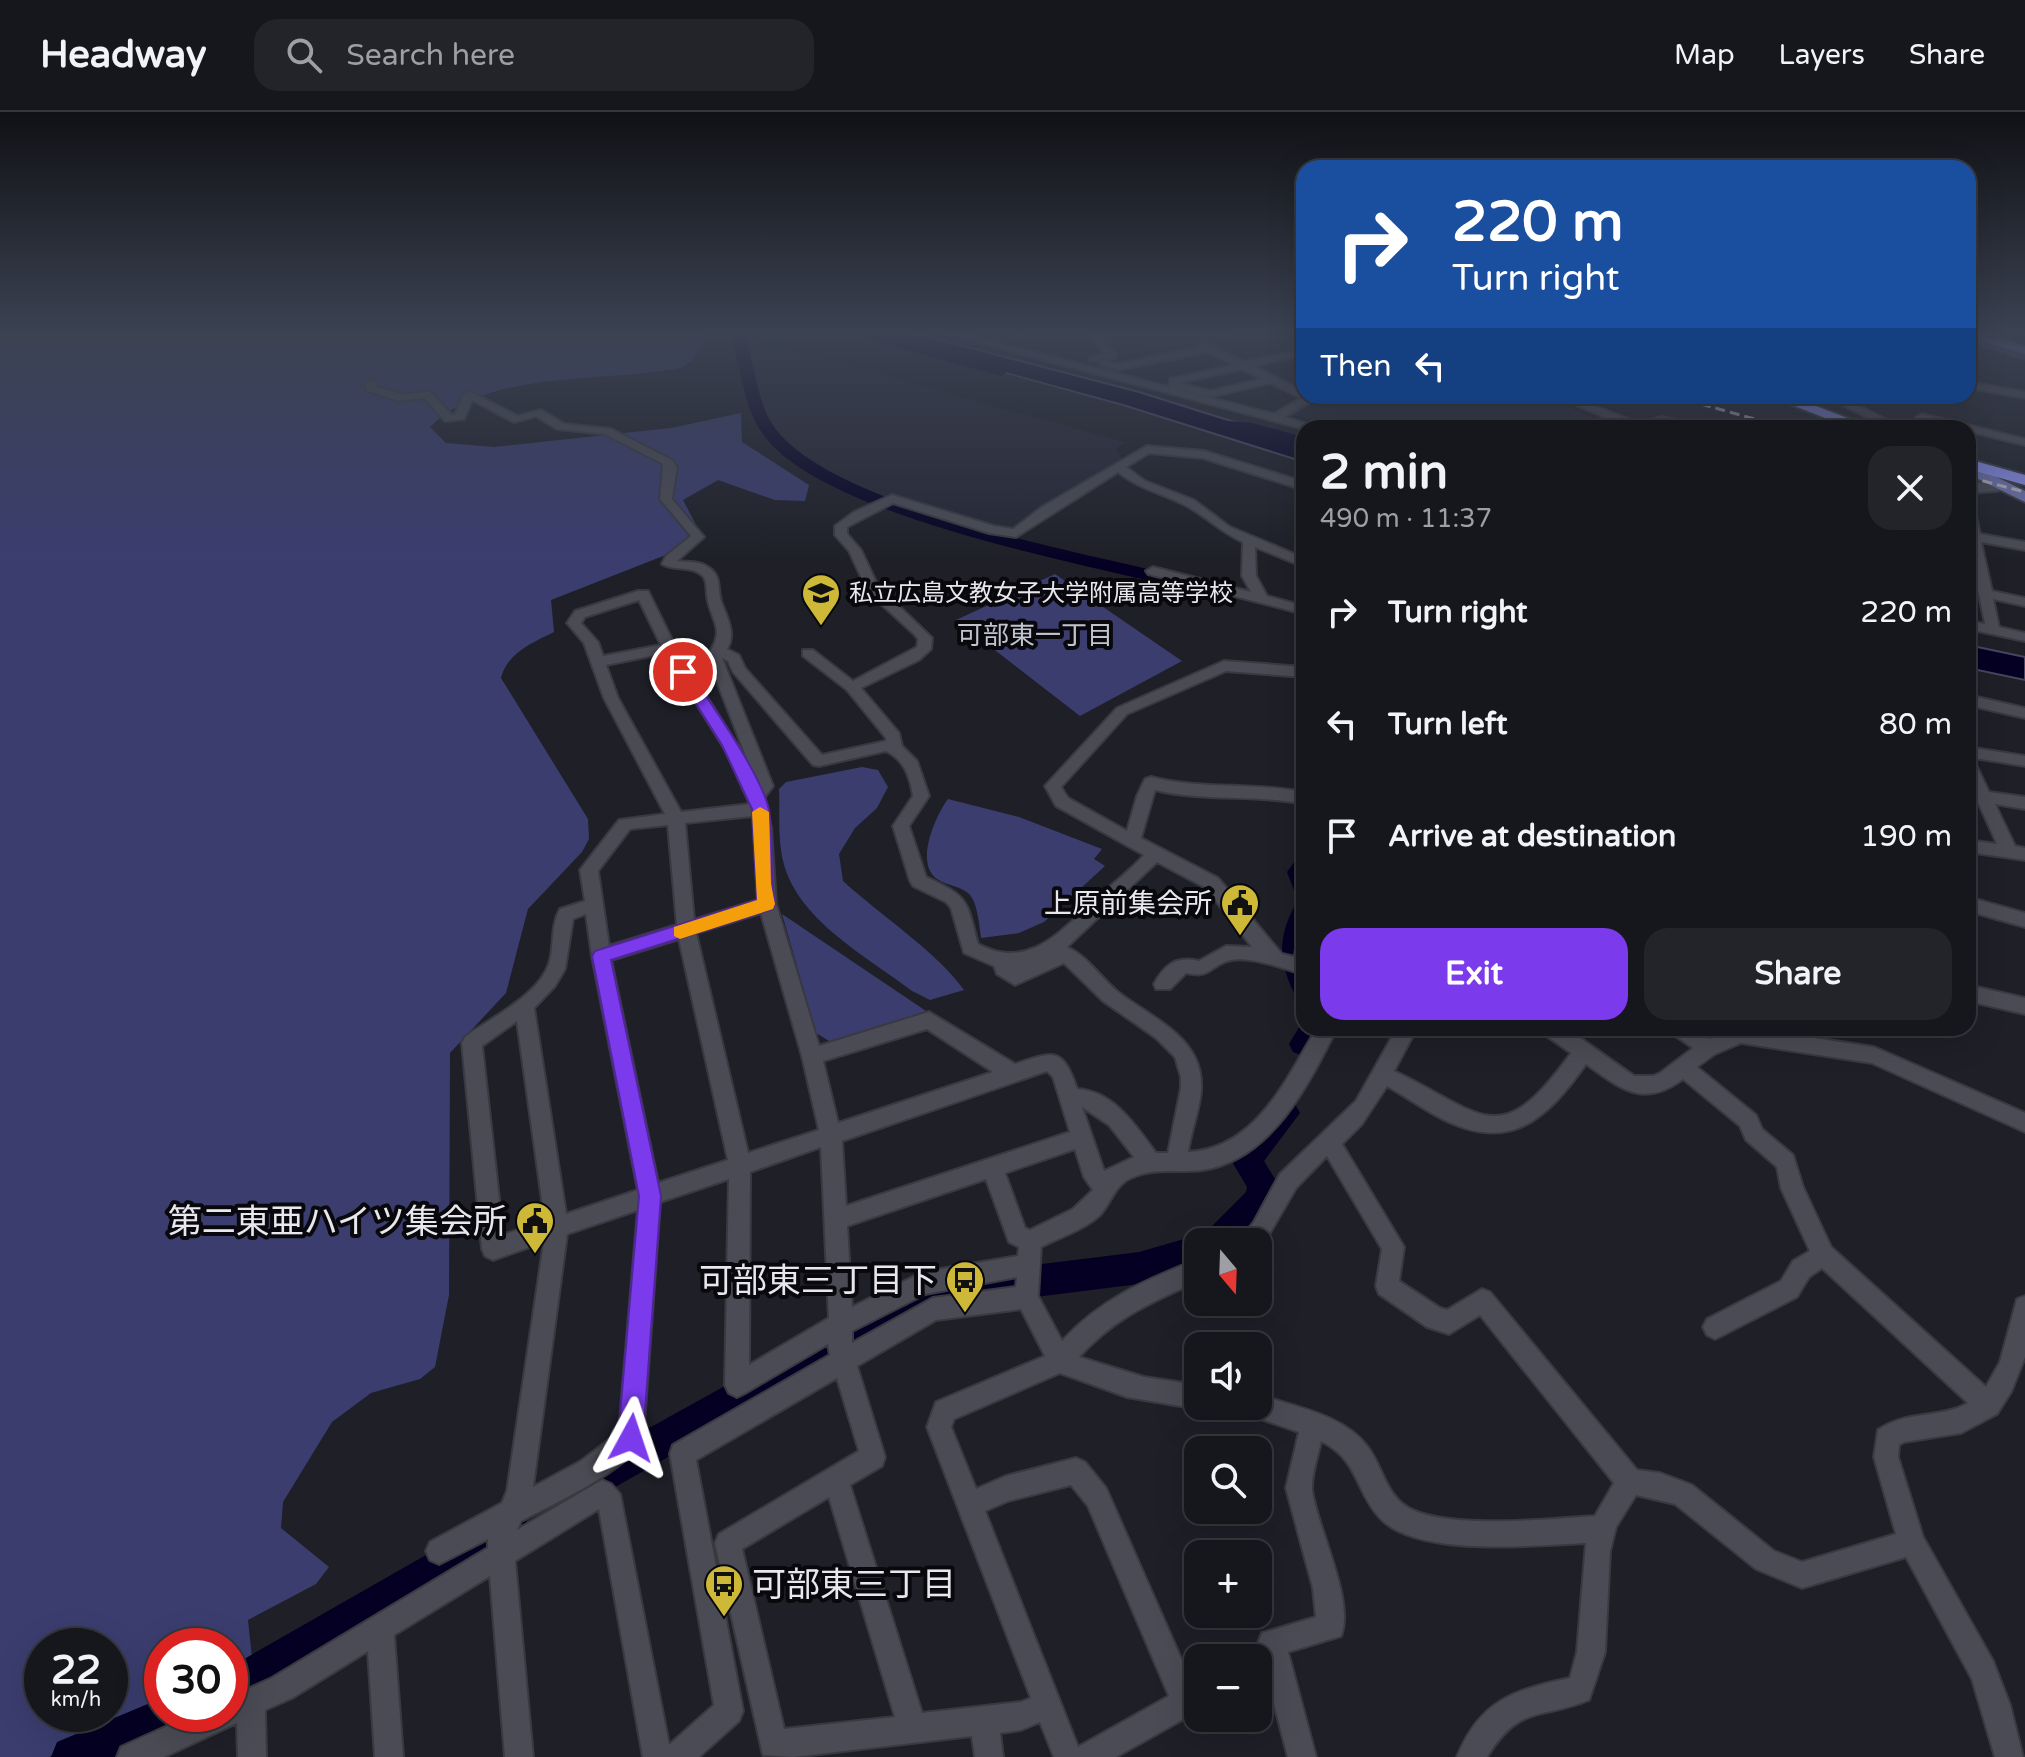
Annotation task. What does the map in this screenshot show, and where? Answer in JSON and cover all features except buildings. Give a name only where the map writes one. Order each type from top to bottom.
[{"type":"highway","points":[[1824,411],[1846,420]]},
{"type":"highway","points":[[1976,468],[2025,480]]},
{"type":"main road","points":[[1976,471],[2025,497]]},
{"type":"street","points":[[441,411],[449,419],[460,417],[462,411]]},
{"type":"street","points":[[501,411],[518,420],[537,412],[561,427],[607,431],[668,462],[671,467],[666,499],[698,537],[669,564],[702,568],[712,578],[714,600],[723,619],[723,644],[714,656],[765,786],[758,803]]},
{"type":"street","points":[[1253,411],[1296,423]]},
{"type":"street","points":[[1277,417],[1286,411]]},
{"type":"street","points":[[1597,411],[1620,420]]},
{"type":"street","points":[[1859,411],[1879,420]]},
{"type":"street","points":[[1907,420],[1919,414],[1940,420]]},
{"type":"street","points":[[1976,430],[2025,442]]},
{"type":"street","points":[[852,687],[914,657],[924,649],[925,638],[907,616],[871,588],[857,548],[841,535],[841,526],[847,520],[887,502],[993,530],[1016,533],[1032,519],[1147,449],[1204,455],[1296,484]]},
{"type":"street","points":[[1119,467],[1141,484],[1190,503],[1249,542],[1296,560]]},
{"type":"street","points":[[1976,486],[2002,487]]},
{"type":"street","points":[[1976,537],[2025,546]]},
{"type":"street","points":[[1249,542],[1249,576],[1261,598]]},
{"type":"street","points":[[1976,551],[1993,631]]},
{"type":"street","points":[[1153,571],[1296,608]]},
{"type":"street","points":[[1976,586],[2025,602]]},
{"type":"street","points":[[1027,1280],[840,1341],[737,1385],[740,1165],[686,930],[676,818],[611,698],[591,642],[574,623],[580,614],[643,594],[668,648],[730,745],[758,803],[762,884],[812,1056],[831,1135],[840,1341],[873,1457],[728,1543],[773,1745],[1021,1716],[1045,1706]]},
{"type":"street","points":[[1976,627],[2025,637]]},
{"type":"street","points":[[597,662],[668,648]]},
{"type":"street","points":[[719,651],[734,658],[738,669],[819,761],[894,747]]},
{"type":"street","points":[[808,653],[852,687],[894,737],[894,747],[914,767],[921,796],[901,826],[913,870],[919,881],[952,897],[959,906],[970,948],[984,958],[1018,962],[1073,933],[1095,909],[1136,878],[1154,854]]},
{"type":"street","points":[[1270,955],[1212,883],[1062,802],[1053,786],[1122,711],[1224,666],[1296,671]]},
{"type":"street","points":[[1976,702],[2025,713]]},
{"type":"street","points":[[1976,753],[2025,761]]},
{"type":"street","points":[[1132,841],[1142,815],[1145,793],[1151,783],[1180,793],[1278,791],[1296,796]]},
{"type":"street","points":[[1976,796],[2025,803]]},
{"type":"street","points":[[1976,796],[2017,853]]},
{"type":"street","points":[[248,1704],[282,1688],[380,1627],[631,1438],[650,1196],[601,956],[589,870],[625,824],[758,803]]},
{"type":"street","points":[[1976,847],[2017,853]]},
{"type":"street","points":[[601,956],[767,904]]},
{"type":"street","points":[[592,905],[566,914],[559,926],[557,967],[524,1007],[503,1017],[472,1043],[493,1249],[1050,1061],[1061,1072],[1095,1177],[1106,1187]]},
{"type":"street","points":[[1976,906],[2025,920]]},
{"type":"street","points":[[1163,984],[1182,965],[1201,969],[1226,953],[1270,955],[1296,963]]},
{"type":"street","points":[[1002,960],[1004,969],[1015,978],[1066,954],[1114,1000],[1169,1037],[1184,1055],[1191,1073],[1191,1092],[1177,1146],[1178,1162]]},
{"type":"street","points":[[1976,995],[2025,1006]]},
{"type":"street","points":[[519,1757],[504,1532],[520,1491],[557,1227],[524,1007]]},
{"type":"street","points":[[812,1056],[929,1020],[1013,1074]]},
{"type":"street","points":[[1030,1241],[1093,1207],[1120,1172],[1151,1164],[1226,1156],[1245,1144],[1270,1118],[1322,1036]]},
{"type":"street","points":[[1264,1228],[1277,1195],[1291,1177],[1330,1142],[1374,1094],[1403,1036]]},
{"type":"street","points":[[1562,1036],[1630,1084],[1654,1085],[1684,1068],[1708,1048],[1738,1036]]},
{"type":"street","points":[[1691,1036],[1708,1048]]},
{"type":"street","points":[[1747,1036],[1874,1055],[2025,1123]]},
{"type":"street","points":[[1382,1075],[1408,1085],[1447,1112],[1482,1125],[1506,1126],[1523,1121],[1554,1094],[1583,1052]]},
{"type":"street","points":[[1684,1068],[1749,1121],[1753,1134],[1786,1162],[1792,1188],[1823,1255],[1988,1405]]},
{"type":"street","points":[[1069,1098],[1076,1096],[1101,1106],[1118,1120],[1151,1164]]},
{"type":"street","points":[[835,1220],[1080,1138]]},
{"type":"street","points":[[1330,1142],[1393,1247],[1387,1286],[1435,1319],[1449,1322],[1482,1300],[1630,1482],[1660,1486],[1683,1494],[1765,1560],[1802,1575],[1912,1542]]},
{"type":"street","points":[[993,1169],[1017,1235],[1030,1241]]},
{"type":"street","points":[[1030,1241],[1027,1280],[1060,1361],[1114,1384],[1184,1396]]},
{"type":"street","points":[[1715,1327],[1789,1289],[1801,1269],[1823,1255]]},
{"type":"street","points":[[1068,1757],[1045,1706],[939,1427],[945,1411],[1060,1361],[1092,1326],[1117,1307],[1184,1276]]},
{"type":"street","points":[[677,1757],[729,1711],[682,1454],[923,1283],[1027,1280]]},
{"type":"street","points":[[2009,1757],[1996,1705],[1983,1671],[1912,1542],[1886,1457],[1887,1439],[1897,1430],[1956,1424],[1988,1405],[2009,1374],[2024,1320]]},
{"type":"street","points":[[1272,1411],[1337,1436],[1357,1452],[1381,1497],[1396,1516],[1448,1532],[1602,1529]]},
{"type":"street","points":[[1302,1757],[1272,1643],[1331,1626],[1326,1588],[1299,1488],[1312,1427]]},
{"type":"street","points":[[970,1505],[1006,1489],[1076,1471],[1097,1497],[1186,1702],[1088,1757]]},
{"type":"street","points":[[836,1479],[912,1727]]},
{"type":"street","points":[[1471,1757],[1492,1721],[1510,1707],[1579,1690],[1590,1669],[1596,1557],[1602,1529],[1630,1482]]},
{"type":"street","points":[[439,1551],[504,1532],[602,1493],[611,1503],[657,1757]]},
{"type":"street","points":[[380,1627],[389,1757]]},
{"type":"street","points":[[984,1721],[989,1757]]},
{"type":"street","points":[[131,1757],[186,1732]]},
{"type":"street","points":[[244,1732],[252,1757]]},
{"type":"shaded area","points":[[0,411],[451,411],[430,427],[446,443],[494,447],[671,428],[741,413],[742,442],[809,485],[805,501],[775,500],[718,480],[683,500],[704,540],[551,600],[554,632],[515,655],[501,678],[588,819],[589,839],[582,852],[528,909],[506,993],[450,1053],[449,1295],[435,1367],[420,1379],[371,1393],[332,1422],[283,1502],[281,1528],[329,1567],[316,1584],[248,1620],[253,1667],[248,1669],[248,1628],[144,1628],[144,1715],[128,1722],[128,1628],[24,1628],[24,1732],[106,1732],[49,1757],[0,1757]]},
{"type":"shaded area","points":[[763,411],[1011,411],[1125,442],[1116,449],[1123,460],[1013,529],[886,499],[808,464],[776,438]]},
{"type":"shaded area","points":[[1141,411],[1199,411],[1296,441],[1296,459]]},
{"type":"shaded area","points":[[1293,411],[1577,411],[1597,420],[1310,420],[1287,414]]},
{"type":"shaded area","points":[[1055,574],[1182,661],[1080,716],[956,620]]},
{"type":"shaded area","points":[[1976,647],[2025,657],[2025,680],[1976,670]]},
{"type":"shaded area","points":[[862,767],[878,770],[888,787],[877,808],[855,828],[839,854],[843,881],[923,947],[964,990],[930,1000],[912,991],[852,948],[813,914],[798,895],[787,873],[780,842],[779,789],[786,782]]},
{"type":"shaded area","points":[[948,799],[1019,817],[1102,849],[1094,859],[1105,866],[1044,922],[1019,933],[981,938],[973,899],[963,890],[937,879],[930,872],[927,862],[933,827]]},
{"type":"shaded area","points":[[782,914],[929,1013],[834,1044],[816,1033]]},
{"type":"waterway","points":[[759,411],[774,438],[806,464],[850,488],[964,528],[1180,582]]},
{"type":"waterway","points":[[1218,425],[1252,428],[1296,440]]},
{"type":"waterway","points":[[1296,930],[1293,940],[1296,964]]},
{"type":"waterway","points":[[1303,1044],[1308,1036]]},
{"type":"waterway","points":[[1235,1228],[1252,1210],[1263,1184],[1246,1160],[1285,1113]]},
{"type":"waterway","points":[[590,1481],[921,1295],[1139,1268],[1184,1254]]},
{"type":"waterway","points":[[248,1680],[294,1656],[510,1526]]},
{"type":"waterway","points":[[72,1757],[144,1726]]},
{"type":"railway","points":[[1725,411],[1758,420]]},
{"type":"railway","points":[[1976,479],[2025,492]]},
{"type":"slow traffic","points":[[680,932],[767,904],[762,884],[760,812]]},
{"type":"place","name":"私立広島文教女子大学附属高等学校","points":[[821,627]]},
{"type":"place","name":"上原前集会所","points":[[1240,937]]},
{"type":"place","name":"第二東亜ハイツ集会所","points":[[535,1255]]},
{"type":"place","name":"可部東三丁目下","points":[[965,1314]]},
{"type":"place","name":"可部東三丁目","points":[[724,1618]]},
{"type":"district","name":"可部東一丁目","points":[[1035,635]]},
{"type":"route","points":[[631,1438],[650,1196],[601,956],[767,904],[762,884],[760,809],[730,745],[683,672]]}]
